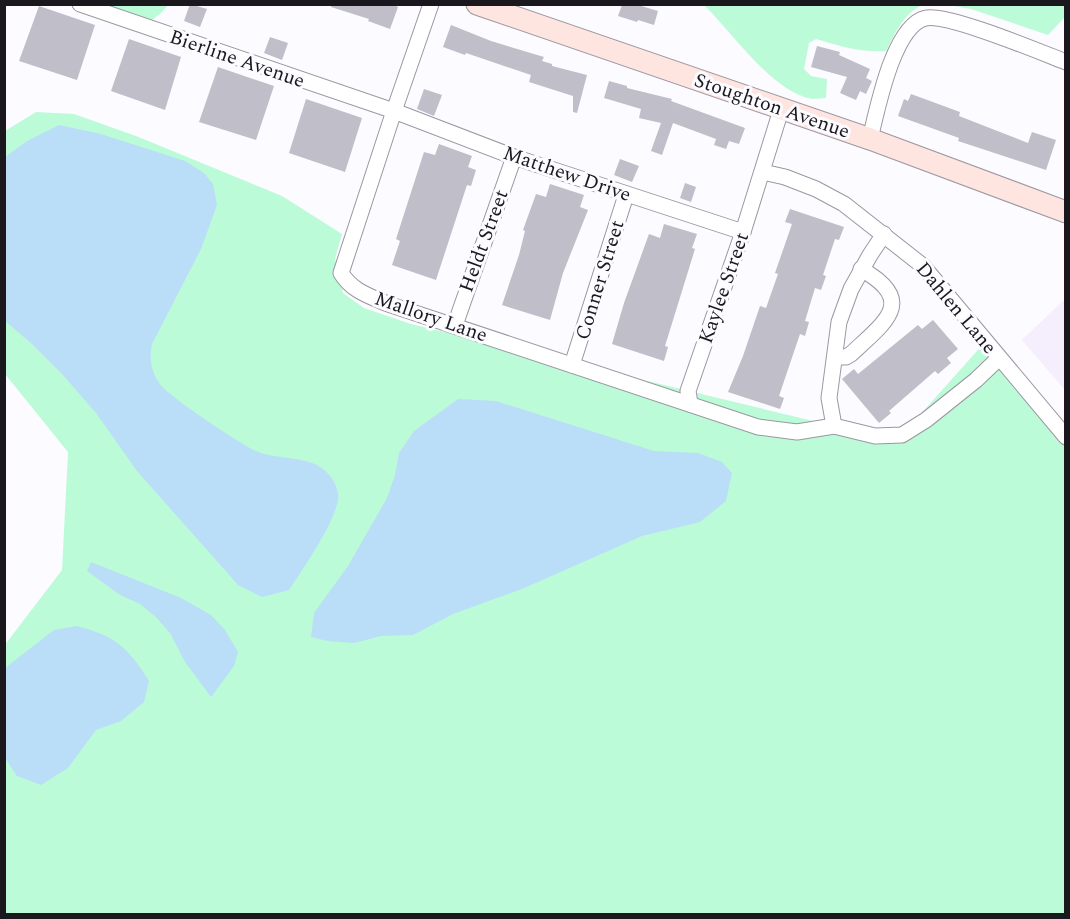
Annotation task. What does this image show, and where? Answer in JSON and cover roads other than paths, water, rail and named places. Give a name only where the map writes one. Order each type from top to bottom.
[{"type":"street","name":"Bierline Avenue","points":[[80,4],[394,111]]},
{"type":"street","points":[[394,111],[431,4]]},
{"type":"street","name":"Stoughton Avenue","points":[[477,4],[870,139],[1065,212]]},
{"type":"street","points":[[870,139],[885,78],[898,48],[911,26],[925,18],[948,19],[1065,62]]},
{"type":"street","name":"Kaylee Street","points":[[690,404],[688,391],[763,172],[781,110]]},
{"type":"street","name":"Matthew Drive","points":[[394,111],[514,157],[743,232]]},
{"type":"street","name":"Mallory Lane","points":[[394,111],[341,273],[348,284],[388,304],[758,427],[797,432],[834,426]]},
{"type":"street","name":"Heldt Street","points":[[455,325],[514,157]]},
{"type":"street","name":"Dahlen Lane","points":[[763,172],[816,189],[844,204],[923,266],[1065,437]]},
{"type":"street","name":"Conner Street","points":[[572,365],[626,195]]},
{"type":"street","points":[[884,234],[850,288],[839,322],[829,398],[834,426],[875,436],[902,435],[926,420],[976,380],[999,358]]},
{"type":"street","points":[[835,357],[846,357],[851,354],[891,310],[892,300],[886,286],[861,269]]},
{"type":"water","points":[[59,125],[101,134],[185,161],[204,173],[213,184],[217,205],[201,249],[152,344],[151,365],[160,384],[166,390],[237,441],[258,452],[312,463],[332,478],[338,493],[334,514],[320,542],[289,590],[262,597],[238,585],[137,471],[96,413],[62,374],[5,321],[5,157],[27,141]]},
{"type":"water","points":[[458,399],[496,401],[654,451],[698,453],[722,462],[732,473],[726,501],[700,522],[642,536],[522,589],[453,614],[413,635],[381,636],[354,643],[311,637],[314,613],[348,566],[387,498],[395,475],[399,453],[414,431]]},
{"type":"water","points":[[91,562],[181,598],[211,615],[225,630],[238,652],[234,666],[211,697],[185,662],[170,633],[156,617],[140,604],[120,595],[87,571]]},
{"type":"water","points":[[77,626],[101,634],[119,644],[134,659],[149,681],[144,702],[121,721],[96,730],[68,768],[41,785],[17,776],[5,758],[5,668],[54,630]]}]
